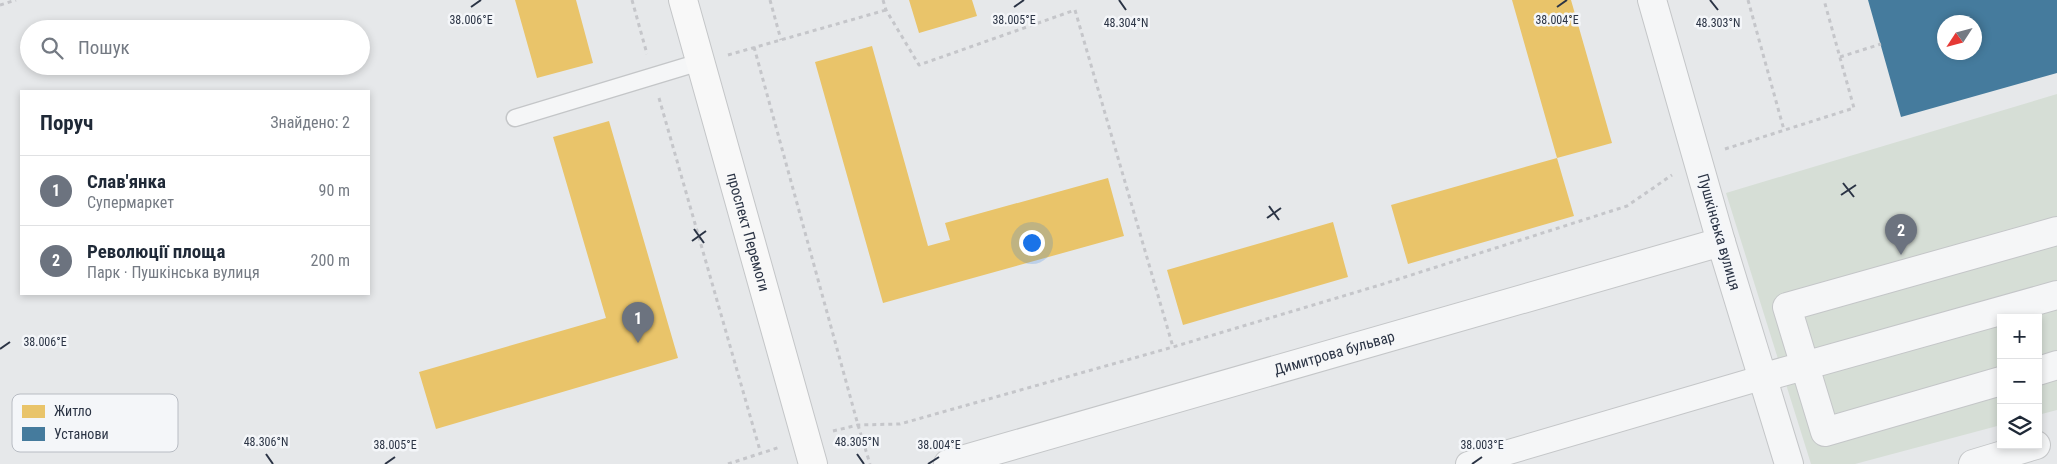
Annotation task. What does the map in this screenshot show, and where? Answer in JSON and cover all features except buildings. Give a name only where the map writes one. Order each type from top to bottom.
[{"type":"main road","name":"проспект Перемоги","points":[[683,0],[813,464]]},
{"type":"street","name":"Пушкінська вулиця","points":[[1652,0],[1761,378],[1789,464]]},
{"type":"street","points":[[1997,383],[1825,432],[1787,307],[2057,231]]},
{"type":"street","name":"Димитрова бульвар","points":[[948,464],[1721,242]]},
{"type":"street","points":[[1468,464],[2057,294]]},
{"type":"street","points":[[2042,370],[2057,365]]},
{"type":"street","points":[[2042,444],[2057,439]]},
{"type":"street","points":[[1973,464],[2024,449]]},
{"type":"lane","points":[[515,118],[700,62]]},
{"type":"path","points":[[0,5],[16,0]]},
{"type":"path","points":[[632,0],[761,454]]},
{"type":"path","points":[[770,0],[782,40]]},
{"type":"path","points":[[883,0],[886,10],[919,65],[1075,10],[1173,347]]},
{"type":"path","points":[[1748,0],[1784,130]]},
{"type":"path","points":[[858,425],[900,424],[1173,347],[1380,285],[1627,206],[1697,158],[1854,108],[1824,0]]},
{"type":"path","points":[[700,62],[886,10]]},
{"type":"path","points":[[1840,57],[1880,44]]},
{"type":"path","points":[[754,47],[870,464]]},
{"type":"shaded area","points":[[2057,94],[2057,410],[2042,414],[2042,314],[1997,314],[1997,426],[1855,464],[1811,464],[1726,193]]},
{"type":"place","name":"Революції площа","points":[[1901,255]]},
{"type":"place","name":"Слав'янка","points":[[638,343]]}]
